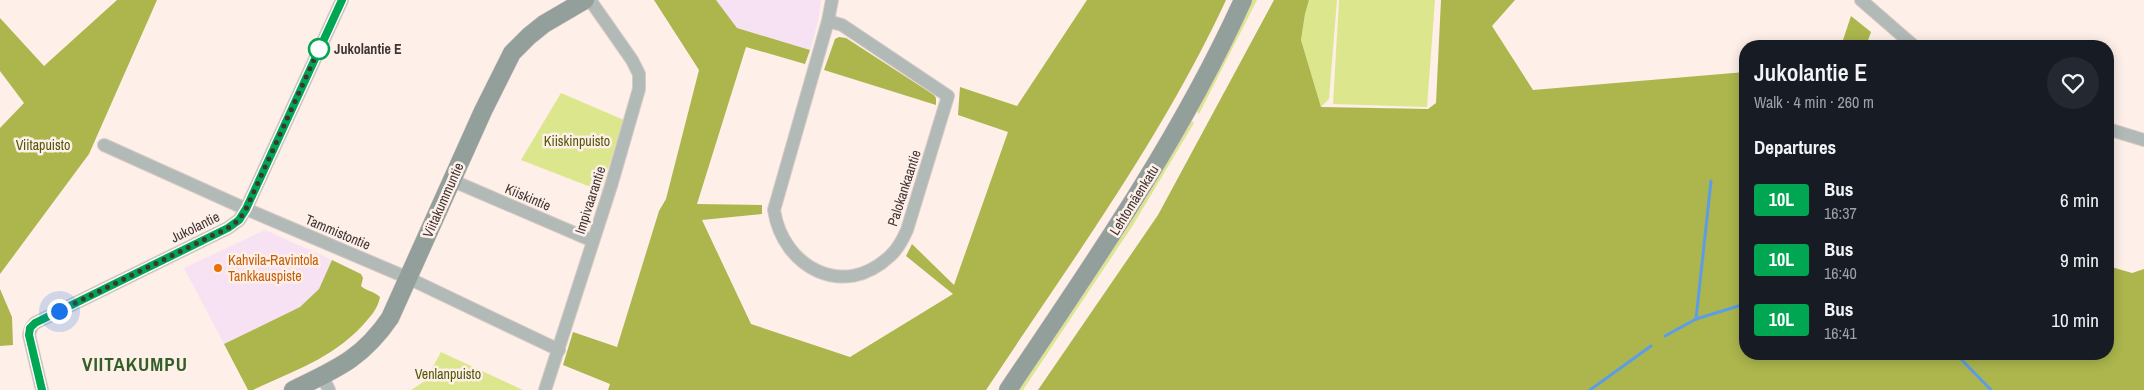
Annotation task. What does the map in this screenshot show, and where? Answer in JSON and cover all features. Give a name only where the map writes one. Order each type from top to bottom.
[{"type":"street","name":"Jukolantie","points":[[42,390],[29,335],[30,328],[35,323],[228,228],[239,220],[246,209],[342,0]]},
{"type":"street","name":"Viitakummuntie","points":[[293,390],[325,383],[370,345],[390,318],[451,180],[512,53],[544,24],[584,0]]},
{"type":"street","name":"Impivaarantie","points":[[545,390],[640,89],[639,74],[590,0]]},
{"type":"street","name":"Palokankaantie","points":[[828,21],[842,25],[948,96],[907,230],[901,243],[891,256],[878,266],[862,273],[848,276],[822,273],[797,258],[781,236],[776,225],[774,210],[828,21],[832,0]]},
{"type":"street","name":"Lehtomäenkatu","points":[[1008,390],[1139,192],[1198,90],[1243,0]]},
{"type":"street","points":[[1861,0],[1907,40]]},
{"type":"street","points":[[2114,131],[2144,140]]},
{"type":"street","name":"Tammistontie","points":[[104,145],[246,209],[408,278],[559,350]]},
{"type":"street","name":"Kiiskintie","points":[[451,180],[593,241]]},
{"type":"shaded area","points":[[716,0],[821,0],[818,21],[810,50],[737,28]]},
{"type":"shaded area","points":[[265,230],[332,260],[319,289],[300,307],[224,344],[184,268]]},
{"type":"green space","name":"Viitapuisto","points":[[117,0],[157,0],[89,154],[0,274],[0,128],[24,103],[0,71],[0,18],[44,66]]},
{"type":"green space","points":[[654,0],[716,0],[737,28],[810,50],[805,64],[746,47],[697,204],[762,205],[762,214],[702,220],[751,324],[850,357],[953,294],[906,256],[912,244],[954,285],[1008,132],[958,115],[960,87],[1017,106],[1087,0],[1226,0],[1201,51],[1144,151],[986,390],[608,390],[610,384],[563,365],[573,332],[617,347],[659,211],[666,199],[699,70]]},
{"type":"green space","points":[[1252,0],[1257,0],[1199,114],[1197,112],[1199,107]]},
{"type":"green space","points":[[1274,0],[1309,0],[1301,40],[1321,107],[1428,109],[1436,103],[1441,0],[1515,0],[1492,26],[1533,90],[1739,73],[1739,360],[2114,360],[2114,268],[2132,273],[2144,269],[2144,390],[1038,390],[1158,215]]},
{"type":"green space","points":[[1309,0],[1337,0],[1329,99],[1321,107],[1301,40]]},
{"type":"green space","points":[[1339,0],[1435,0],[1427,107],[1333,104]]},
{"type":"green space","points":[[1851,16],[1871,32],[1868,40],[1843,40]]},
{"type":"green space","points":[[839,37],[846,38],[934,95],[936,105],[824,70],[835,39]]},
{"type":"green space","name":"Kiiskinpuisto","points":[[561,93],[624,120],[601,191],[521,160]]},
{"type":"green space","points":[[1192,121],[1194,123],[1133,225],[1023,390],[1017,390],[1185,129]]},
{"type":"green space","points":[[332,260],[361,274],[363,278],[361,286],[380,297],[373,313],[350,337],[324,356],[253,390],[248,390],[224,344],[300,307],[319,289]]},
{"type":"green space","points":[[0,289],[12,317],[13,345],[0,346]]},
{"type":"green space","name":"Venlanpuisto","points":[[441,352],[523,390],[411,390],[425,381]]},
{"type":"waterway","points":[[1696,319],[1711,181]]},
{"type":"waterway","points":[[1665,336],[1696,319],[1739,306]]},
{"type":"waterway","points":[[1590,390],[1651,346]]},
{"type":"waterway","points":[[1962,360],[1991,390]]},
{"type":"bus line","name":"10L","points":[[42,390],[29,335],[30,328],[35,323],[228,228],[239,220],[246,209],[342,0]]},
{"type":"place","name":"Jukolantie E","points":[[319,49]]},
{"type":"place","name":"Kahvila-Ravintola Tankkauspiste","points":[[218,268]]},
{"type":"district","name":"VIITAKUMPU","points":[[135,364]]},
{"type":"route","points":[[59,311],[228,228],[239,220],[246,209],[323,40],[319,49]]}]
